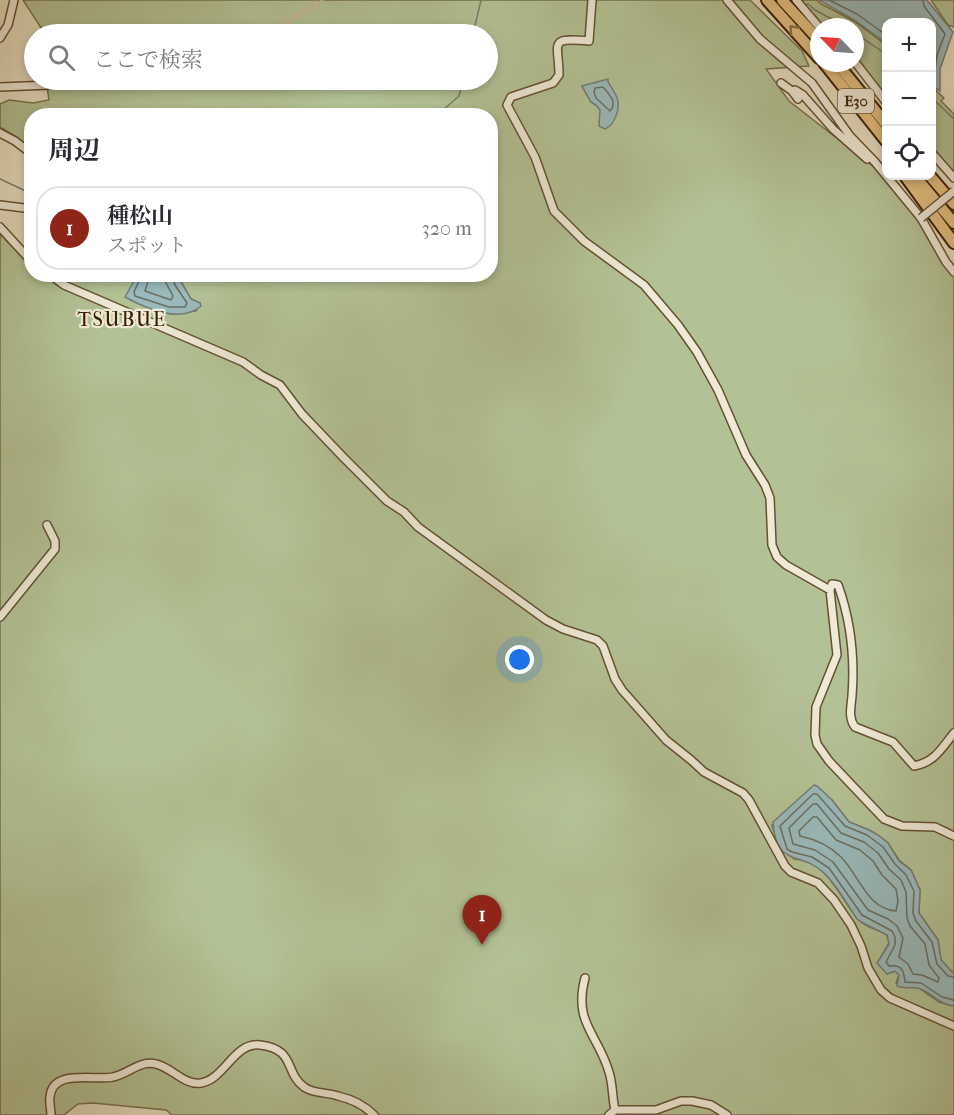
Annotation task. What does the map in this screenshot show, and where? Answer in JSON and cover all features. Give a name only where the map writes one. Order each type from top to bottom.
[{"type":"highway","points":[[767,0],[810,48]]},
{"type":"highway","points":[[782,0],[810,30]]},
{"type":"highway","name":"E30","points":[[831,72],[882,136]]},
{"type":"highway","name":"E30","points":[[844,72],[882,119]]},
{"type":"highway","points":[[908,180],[954,243]]},
{"type":"highway","points":[[918,180],[954,223]]},
{"type":"highway","points":[[933,180],[954,204]]},
{"type":"street","points":[[0,38],[8,25],[15,0]]},
{"type":"street","points":[[592,0],[589,41],[566,39],[560,42],[556,54],[559,75],[553,83],[511,97],[507,105],[535,157],[554,211],[585,241],[644,285],[678,325],[697,352],[718,390],[746,455],[765,485],[770,498],[772,545],[777,557],[786,565],[830,590]]},
{"type":"street","points":[[727,0],[760,39],[805,75],[850,136],[877,164],[921,218],[954,272]]},
{"type":"street","points":[[796,0],[811,18]]},
{"type":"street","points":[[863,72],[882,97]]},
{"type":"street","points":[[781,83],[798,99]]},
{"type":"street","points":[[0,87],[24,86]]},
{"type":"street","points":[[792,91],[795,90],[803,95],[833,129],[871,162],[877,164]]},
{"type":"street","points":[[0,133],[24,148]]},
{"type":"street","points":[[936,157],[954,177]]},
{"type":"street","points":[[921,218],[954,191]]},
{"type":"street","points":[[0,206],[24,208]]},
{"type":"street","points":[[0,227],[24,253]]},
{"type":"street","points":[[60,282],[243,362],[280,385],[302,414],[335,448],[387,501],[404,512],[418,527],[546,620],[563,629],[597,640],[603,646],[615,679],[622,690],[666,740],[704,772],[743,793],[758,813],[784,866],[791,872],[818,883],[834,900],[851,925],[868,968],[881,990],[891,998],[954,1026]]},
{"type":"street","points":[[0,617],[55,549],[55,541],[47,525]]},
{"type":"street","points":[[954,733],[932,760],[926,764],[914,766],[892,741],[855,727],[850,717],[853,662],[849,623],[838,585],[832,584],[830,590],[837,655],[816,707],[814,735],[817,744],[829,761],[884,819],[902,826],[935,827],[954,836]]},
{"type":"street","points":[[585,978],[581,998],[585,1024],[610,1072],[612,1112],[656,1110],[681,1101],[692,1101],[711,1105],[727,1115]]},
{"type":"street","points":[[51,1115],[50,1096],[53,1088],[59,1082],[69,1078],[113,1077],[149,1063],[163,1066],[188,1081],[203,1083],[218,1074],[237,1054],[249,1046],[260,1045],[279,1051],[287,1057],[297,1080],[306,1089],[344,1098],[368,1109],[374,1115]]},
{"type":"green space","points":[[23,0],[750,0],[802,51],[809,66],[766,69],[789,101],[879,171],[882,180],[886,180],[916,216],[948,270],[954,276],[954,974],[941,960],[938,940],[919,913],[920,890],[911,870],[899,860],[888,843],[869,830],[849,822],[832,800],[772,825],[778,844],[794,859],[816,866],[833,883],[861,922],[887,935],[889,943],[879,965],[890,973],[895,971],[899,975],[896,983],[919,988],[939,1002],[954,1006],[954,1115],[172,1115],[166,1110],[93,1103],[78,1104],[64,1115],[0,1115],[0,234],[24,259],[24,282],[133,282],[135,302],[168,313],[196,311],[200,303],[191,299],[181,282],[498,282],[498,108],[24,108],[24,144],[0,127],[0,104],[9,100],[33,103],[49,100],[48,90],[498,90],[498,24],[39,24]],"holes":[[[608,82],[599,124],[601,110],[591,102],[582,86]]]},
{"type":"green space","points":[[798,0],[817,0],[848,18],[813,18]]},
{"type":"green space","points":[[931,0],[954,0],[954,27],[948,25]]},
{"type":"green space","points":[[864,28],[882,42],[882,95],[864,72]]},
{"type":"green space","points":[[936,91],[944,98],[941,101],[954,114],[954,174],[936,155]]},
{"type":"water","points":[[819,0],[927,0],[953,32],[940,69],[940,91],[936,88],[936,18],[882,18],[882,40],[864,27],[864,18],[850,18]]},
{"type":"water","points":[[608,79],[618,99],[618,108],[612,123],[605,129],[599,126],[600,110],[591,102],[582,86]]},
{"type":"water","points":[[133,282],[181,282],[191,299],[200,303],[201,306],[184,314],[173,314],[153,309],[125,297]]},
{"type":"water","points":[[814,785],[832,800],[849,822],[869,830],[888,843],[899,861],[911,870],[920,890],[919,913],[938,940],[941,960],[954,974],[954,1006],[943,1003],[922,989],[897,986],[899,975],[895,971],[887,974],[877,963],[889,944],[887,935],[857,919],[838,889],[824,873],[815,866],[784,853],[779,847],[773,822]]},
{"type":"waterway","points":[[475,24],[481,0]]},
{"type":"waterway","points":[[803,6],[808,4],[830,18]]},
{"type":"waterway","points":[[864,39],[882,51]]},
{"type":"waterway","points":[[445,108],[459,96],[460,90]]},
{"type":"waterway","points":[[936,102],[954,119]]},
{"type":"waterway","points":[[0,179],[24,190]]},
{"type":"tunnel","points":[[283,24],[323,0]]},
{"type":"place","name":"種松山","points":[[482,945]]},
{"type":"district","name":"TSUBUE","points":[[122,319]]}]
